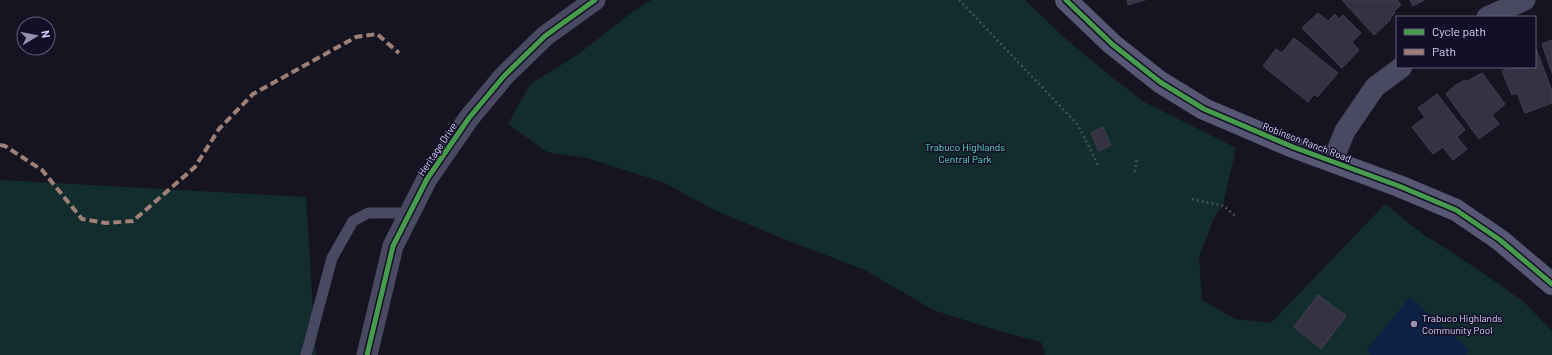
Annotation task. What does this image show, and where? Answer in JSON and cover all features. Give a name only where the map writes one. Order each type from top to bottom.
[{"type":"street","name":"Heritage Drive","points":[[367,355],[393,246],[431,172],[469,118],[504,76],[545,36],[595,0]]},
{"type":"street","name":"Robinson Ranch Road","points":[[1066,0],[1112,44],[1160,82],[1204,109],[1332,162],[1399,186],[1456,210],[1500,240],[1552,284]]},
{"type":"street","points":[[1489,16],[1525,0]]},
{"type":"street","points":[[1332,162],[1345,131],[1375,87],[1401,68]]},
{"type":"lane","points":[[306,355],[332,258],[353,221],[368,213],[409,213]]},
{"type":"path","points":[[959,0],[1078,125],[1098,165]]},
{"type":"path","points":[[1135,172],[1138,157]]},
{"type":"path","points":[[1192,199],[1224,206],[1235,216]]},
{"type":"green space","name":"Trabuco Highlands Central Park","points":[[651,0],[1025,0],[1066,39],[1144,102],[1236,148],[1223,205],[1214,218],[1199,257],[1202,300],[1235,319],[1271,323],[1385,204],[1424,235],[1455,254],[1523,301],[1552,331],[1552,355],[1045,355],[1041,342],[1002,332],[933,310],[865,270],[781,238],[712,209],[665,183],[587,158],[547,152],[508,124],[530,84],[579,54],[632,12]]},
{"type":"green space","points":[[0,180],[306,197],[316,355],[0,355]]},
{"type":"water","name":"Trabuco Highlands Community Pool","points":[[1410,297],[1470,350],[1466,355],[1372,355],[1366,351]]},
{"type":"building","points":[[1127,0],[1145,0],[1128,5]]},
{"type":"building","points":[[1342,0],[1397,0],[1401,5],[1394,11],[1395,13],[1390,18],[1391,19],[1374,35]]},
{"type":"building","points":[[1410,0],[1424,0],[1413,6]]},
{"type":"building","points":[[1318,13],[1328,21],[1335,14],[1339,19],[1343,15],[1361,33],[1352,42],[1359,50],[1342,68],[1302,28]]},
{"type":"building","points":[[1294,38],[1338,73],[1317,97],[1314,94],[1308,102],[1263,66],[1276,49],[1282,53]]},
{"type":"building","points":[[1552,40],[1552,73],[1542,44]]},
{"type":"building","points":[[1536,49],[1552,91],[1552,103],[1525,113],[1517,93],[1512,95],[1502,71],[1509,68],[1536,68]]},
{"type":"building","points":[[1482,73],[1505,104],[1492,115],[1499,124],[1479,139],[1446,94],[1453,87],[1465,80],[1466,82]]},
{"type":"building","points":[[1437,94],[1465,130],[1457,137],[1467,149],[1453,160],[1443,147],[1433,154],[1412,127],[1425,117],[1418,108]]},
{"type":"building","points":[[1103,127],[1111,145],[1099,151],[1091,133]]},
{"type":"building","points":[[1318,295],[1346,316],[1321,349],[1294,327]]},
{"type":"marked path","points":[[0,145],[5,146],[42,170],[82,219],[106,223],[133,221],[195,167],[219,129],[253,94],[356,37],[377,34],[399,53]]},
{"type":"cycle path","points":[[367,355],[393,246],[427,179],[469,118],[504,76],[545,36],[595,0]]},
{"type":"cycle path","points":[[1066,0],[1112,44],[1160,82],[1204,109],[1293,147],[1399,186],[1456,210],[1500,240],[1552,284]]},
{"type":"place","name":"Trabuco Highlands Community Pool","points":[[1414,324]]}]
